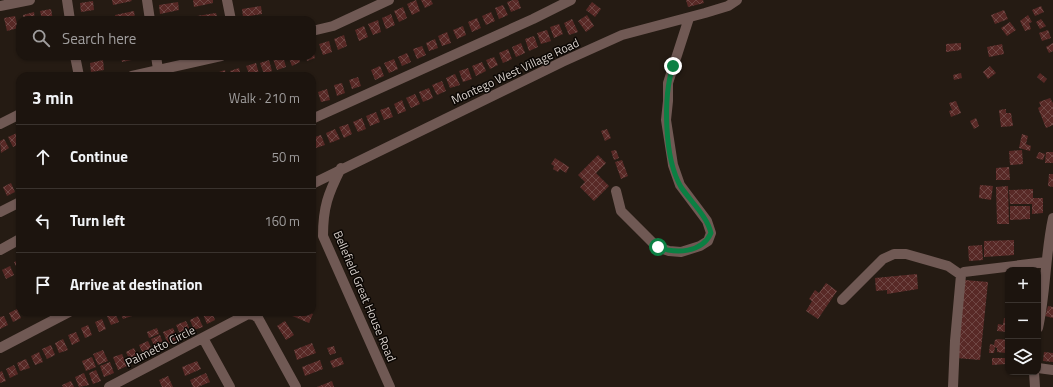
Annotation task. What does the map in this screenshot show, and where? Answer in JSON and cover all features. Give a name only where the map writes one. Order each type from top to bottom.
[{"type":"street","points":[[0,6],[30,0]]},
{"type":"street","points":[[67,0],[69,16]]},
{"type":"street","points":[[147,0],[149,16]]},
{"type":"street","points":[[227,0],[230,16]]},
{"type":"street","points":[[316,30],[333,26],[389,0]]},
{"type":"street","points":[[316,116],[533,20],[571,0]]},
{"type":"street","name":"Montego West Village Road","points":[[316,182],[341,168],[615,38],[728,6],[737,0]]},
{"type":"street","points":[[616,191],[621,210],[658,247],[669,251],[682,252],[700,246],[708,241],[711,233],[710,227],[680,185],[673,164],[666,120],[668,83],[689,18]]},
{"type":"street","points":[[76,60],[77,72]]},
{"type":"street","points":[[156,60],[158,72]]},
{"type":"street","points":[[165,72],[207,60]]},
{"type":"street","points":[[0,124],[16,116]]},
{"type":"street","name":"Bellefield Great House Road","points":[[341,168],[328,194],[323,220],[323,236],[390,387]]},
{"type":"street","points":[[0,212],[16,204]]},
{"type":"street","points":[[1041,311],[1052,224]]},
{"type":"street","points":[[0,250],[16,241]]},
{"type":"street","points":[[842,300],[882,259],[894,254],[906,254],[948,266],[961,275]]},
{"type":"street","points":[[961,275],[964,272],[1046,262]]},
{"type":"street","points":[[953,387],[955,341],[961,275]]},
{"type":"street","points":[[0,348],[61,316]]},
{"type":"street","name":"Palmetto Circle","points":[[109,387],[244,316]]},
{"type":"street","name":"Palmetto Circle","points":[[255,316],[258,318],[296,387]]},
{"type":"street","points":[[203,338],[230,387]]},
{"type":"street","points":[[1041,368],[1053,370]]},
{"type":"street","points":[[1034,375],[1035,387]]},
{"type":"building","points":[[112,0],[131,0],[132,1],[113,5]]},
{"type":"building","points":[[193,0],[213,0],[213,3],[194,7]]},
{"type":"building","points":[[416,0],[420,11],[412,15],[407,4]]},
{"type":"building","points":[[421,0],[431,0],[433,4],[425,8]]},
{"type":"building","points":[[518,0],[521,8],[511,12],[507,2]]},
{"type":"building","points":[[686,0],[703,0],[704,3],[688,7]]},
{"type":"building","points":[[93,1],[94,10],[81,12],[80,3]]},
{"type":"building","points":[[178,2],[179,10],[160,14],[159,5]]},
{"type":"building","points":[[592,2],[601,9],[595,17],[586,10]]},
{"type":"building","points":[[503,5],[508,15],[499,19],[495,8]]},
{"type":"building","points":[[261,6],[262,14],[243,16],[242,9]]},
{"type":"building","points":[[1041,6],[1044,12],[1035,16],[1032,10]]},
{"type":"building","points":[[403,7],[407,18],[399,22],[394,11]]},
{"type":"building","points":[[51,9],[52,16],[41,16],[40,11]]},
{"type":"building","points":[[1004,10],[1008,19],[995,24],[991,15]]},
{"type":"building","points":[[134,11],[135,16],[115,16]]},
{"type":"building","points":[[34,12],[34,16],[23,16]]},
{"type":"building","points":[[491,12],[495,21],[486,25],[482,16]]},
{"type":"building","points":[[216,13],[217,16],[197,16]]},
{"type":"building","points":[[391,14],[395,25],[386,29],[382,18]]},
{"type":"building","points":[[587,15],[594,26],[586,32],[578,21]]},
{"type":"building","points":[[1028,15],[1032,22],[1029,23],[1031,29],[1025,31],[1020,21]]},
{"type":"building","points":[[15,16],[16,29],[7,31],[4,18]]},
{"type":"building","points":[[477,18],[481,28],[472,32],[468,22]]},
{"type":"building","points":[[572,19],[578,32],[569,35],[564,23]]},
{"type":"building","points":[[1041,19],[1046,26],[1040,29],[1036,22]]},
{"type":"building","points":[[378,20],[381,32],[373,35],[368,24]]},
{"type":"building","points":[[1010,22],[1016,30],[1007,36],[1001,28]]},
{"type":"building","points":[[559,24],[563,34],[554,38],[550,27]]},
{"type":"building","points":[[364,26],[368,37],[359,41],[355,30]]},
{"type":"building","points":[[463,26],[466,35],[457,39],[453,30]]},
{"type":"building","points":[[547,30],[551,41],[541,44],[537,33]]},
{"type":"building","points":[[1048,30],[1051,38],[1042,41],[1039,33]]},
{"type":"building","points":[[447,32],[451,43],[442,46],[438,36]]},
{"type":"building","points":[[344,35],[347,46],[338,50],[334,39]]},
{"type":"building","points":[[534,36],[538,47],[529,51],[525,39]]},
{"type":"building","points":[[435,39],[438,48],[429,51],[426,43]]},
{"type":"building","points":[[329,41],[332,52],[323,55],[319,44]]},
{"type":"building","points":[[521,43],[525,53],[516,57],[512,47]]},
{"type":"building","points":[[961,43],[961,50],[946,52],[946,44]]},
{"type":"building","points":[[1053,43],[1053,51],[1049,53],[1046,47]]},
{"type":"building","points":[[1002,44],[1004,54],[989,57],[987,47]]},
{"type":"building","points":[[422,46],[426,55],[417,59],[413,49]]},
{"type":"building","points":[[508,49],[512,59],[503,63],[499,53]]},
{"type":"building","points":[[407,53],[411,62],[402,66],[398,57]]},
{"type":"building","points":[[494,57],[498,65],[490,69],[486,60]]},
{"type":"building","points":[[394,59],[398,69],[389,73],[384,63]]},
{"type":"building","points":[[103,60],[104,70],[91,72],[90,63]]},
{"type":"building","points":[[269,60],[272,71],[263,72],[260,63]]},
{"type":"building","points":[[273,60],[284,60],[286,67],[277,70]]},
{"type":"building","points":[[290,60],[299,60],[300,62],[292,66]]},
{"type":"building","points":[[482,62],[486,71],[476,76],[472,66]]},
{"type":"building","points":[[256,63],[258,72],[248,72],[246,66]]},
{"type":"building","points":[[380,66],[384,76],[375,80],[371,70]]},
{"type":"building","points":[[990,66],[996,73],[988,79],[983,72]]},
{"type":"building","points":[[239,68],[240,72],[230,72]]},
{"type":"building","points":[[468,68],[472,79],[463,82],[459,71]]},
{"type":"building","points":[[961,73],[962,78],[954,80],[953,75]]},
{"type":"building","points":[[1040,73],[1047,79],[1044,83],[1037,77]]},
{"type":"building","points":[[455,74],[460,85],[450,88],[446,78]]},
{"type":"building","points":[[358,77],[361,86],[352,89],[349,80]]},
{"type":"building","points":[[442,81],[446,91],[437,95],[432,85]]},
{"type":"building","points":[[342,83],[345,93],[337,96],[334,85]]},
{"type":"building","points":[[429,88],[433,98],[423,102],[419,92]]},
{"type":"building","points":[[327,89],[330,100],[321,102],[318,92]]},
{"type":"building","points":[[415,94],[420,104],[411,108],[406,98]]},
{"type":"building","points":[[1050,98],[1053,103],[1053,125],[1046,128],[1038,108],[1041,106],[1039,102]]},
{"type":"building","points":[[402,100],[406,111],[398,114],[394,104]]},
{"type":"building","points":[[956,101],[961,113],[951,117],[949,111],[952,110],[949,103]]},
{"type":"building","points":[[389,107],[393,117],[384,120],[380,110]]},
{"type":"building","points":[[1006,109],[1006,113],[1011,113],[1013,126],[1001,127],[999,110]]},
{"type":"building","points":[[376,112],[380,122],[370,126],[366,116]]},
{"type":"building","points":[[362,118],[366,129],[358,132],[353,122]]},
{"type":"building","points":[[976,118],[979,126],[974,129],[970,121]]},
{"type":"building","points":[[348,124],[352,134],[344,138],[339,127]]},
{"type":"building","points":[[335,129],[340,139],[330,143],[326,133]]},
{"type":"building","points":[[607,129],[611,138],[605,141],[601,131]]},
{"type":"building","points":[[16,133],[16,146],[13,147],[8,137]]},
{"type":"building","points":[[1022,134],[1028,136],[1026,144],[1031,146],[1030,151],[1019,148]]},
{"type":"building","points":[[321,135],[325,145],[316,148],[316,137]]},
{"type":"building","points":[[4,139],[9,148],[1,153],[0,141]]},
{"type":"building","points":[[616,150],[619,158],[614,160],[611,151]]},
{"type":"building","points":[[1022,150],[1023,164],[1010,165],[1009,151]]},
{"type":"building","points":[[1039,152],[1045,154],[1043,160],[1036,158]]},
{"type":"building","points":[[1046,152],[1053,152],[1053,163],[1045,163]]},
{"type":"building","points":[[598,155],[606,163],[596,173],[609,186],[594,201],[580,187],[585,182],[578,175]]},
{"type":"building","points":[[555,158],[569,167],[566,173],[560,169],[558,172],[553,169],[554,166],[551,164]]},
{"type":"building","points":[[622,160],[628,176],[621,179],[615,162]]},
{"type":"building","points":[[1009,167],[1010,180],[996,180],[996,168]]},
{"type":"building","points":[[1049,174],[1053,174],[1053,187],[1048,186]]},
{"type":"building","points":[[11,183],[15,192],[7,196],[3,187]]},
{"type":"building","points":[[980,185],[993,186],[991,200],[979,198]]},
{"type":"building","points":[[1008,186],[1009,224],[997,224],[996,187]]},
{"type":"building","points":[[1033,189],[1033,198],[1043,198],[1043,213],[1032,214],[1032,204],[1010,204],[1009,190]]},
{"type":"building","points":[[1010,206],[1030,206],[1030,219],[1010,220]]},
{"type":"building","points":[[1014,240],[1014,255],[984,257],[984,241]]},
{"type":"building","points":[[982,245],[983,260],[969,261],[968,246]]},
{"type":"building","points":[[10,266],[14,275],[6,279],[2,270]]},
{"type":"building","points":[[917,274],[918,289],[887,294],[887,290],[876,291],[875,278]]},
{"type":"building","points":[[965,280],[988,282],[980,360],[956,358]]},
{"type":"building","points":[[826,283],[837,291],[818,319],[806,311],[812,301],[809,299],[815,290],[819,293]]},
{"type":"building","points":[[1048,306],[1053,307],[1053,318],[1045,316]]},
{"type":"building","points":[[16,310],[16,316],[20,316],[21,318],[13,322],[9,313]]},
{"type":"building","points":[[4,316],[8,325],[0,329],[0,317]]},
{"type":"building","points":[[107,316],[116,316],[119,322],[111,325]]},
{"type":"building","points":[[122,316],[132,316],[123,319]]},
{"type":"building","points":[[198,316],[203,327],[194,330],[190,320]]},
{"type":"building","points":[[204,316],[214,316],[215,320],[207,324]]},
{"type":"building","points":[[292,316],[312,316],[309,323]]},
{"type":"building","points":[[1005,318],[1005,332],[997,331],[998,324],[1003,325]]},
{"type":"building","points":[[102,319],[106,329],[99,332],[95,322]]},
{"type":"building","points":[[186,321],[191,332],[181,336],[176,325]]},
{"type":"building","points":[[285,321],[294,335],[286,340],[277,326]]},
{"type":"building","points":[[88,325],[92,335],[85,338],[81,328]]},
{"type":"building","points":[[157,328],[159,334],[149,338],[147,332]]},
{"type":"building","points":[[173,328],[178,340],[168,344],[163,332]]},
{"type":"building","points":[[76,332],[80,341],[72,345],[68,335]]},
{"type":"building","points":[[160,335],[164,346],[156,350],[151,339]]},
{"type":"building","points":[[63,339],[68,350],[59,353],[55,343]]},
{"type":"building","points":[[995,340],[1005,340],[1005,353],[997,352],[997,348],[995,347],[994,353],[989,353],[990,344],[994,345]]},
{"type":"building","points":[[148,341],[153,352],[144,356],[139,345]]},
{"type":"building","points":[[312,343],[316,353],[297,360],[294,350]]},
{"type":"building","points":[[51,345],[55,355],[47,359],[42,349]]},
{"type":"building","points":[[334,346],[336,353],[330,355],[327,348]]},
{"type":"building","points":[[134,348],[139,360],[131,363],[126,352]]},
{"type":"building","points":[[103,350],[108,361],[98,365],[93,354]]},
{"type":"building","points":[[39,352],[43,362],[35,365],[31,356]]},
{"type":"building","points":[[1044,352],[1053,353],[1053,362],[1043,361]]},
{"type":"building","points":[[122,354],[127,366],[118,370],[113,357]]},
{"type":"building","points":[[92,357],[96,367],[86,371],[82,361]]},
{"type":"building","points":[[341,357],[344,364],[333,368],[330,361]]},
{"type":"building","points":[[992,358],[1005,358],[1005,364],[992,365]]},
{"type":"building","points":[[26,359],[30,368],[20,371],[17,363]]},
{"type":"building","points":[[320,360],[323,369],[305,376],[302,367]]},
{"type":"building","points":[[197,361],[201,369],[185,376],[182,367]]},
{"type":"building","points":[[110,362],[114,373],[104,377],[100,366]]},
{"type":"building","points":[[14,365],[18,374],[10,378],[6,369]]},
{"type":"building","points":[[96,370],[101,381],[93,384],[89,373]]},
{"type":"building","points":[[2,371],[6,381],[0,383],[0,372]]},
{"type":"building","points":[[84,373],[89,385],[79,387],[75,377]]},
{"type":"building","points":[[206,373],[210,382],[198,387],[193,387],[190,380]]},
{"type":"building","points":[[168,376],[173,387],[162,387],[159,380]]},
{"type":"building","points":[[71,381],[74,387],[63,387],[62,385]]},
{"type":"building","points":[[332,381],[334,387],[317,387]]},
{"type":"route","points":[[658,247],[669,251],[682,252],[700,246],[708,241],[711,233],[707,221],[701,216],[680,185],[673,164],[666,120],[668,83],[673,66]]}]
